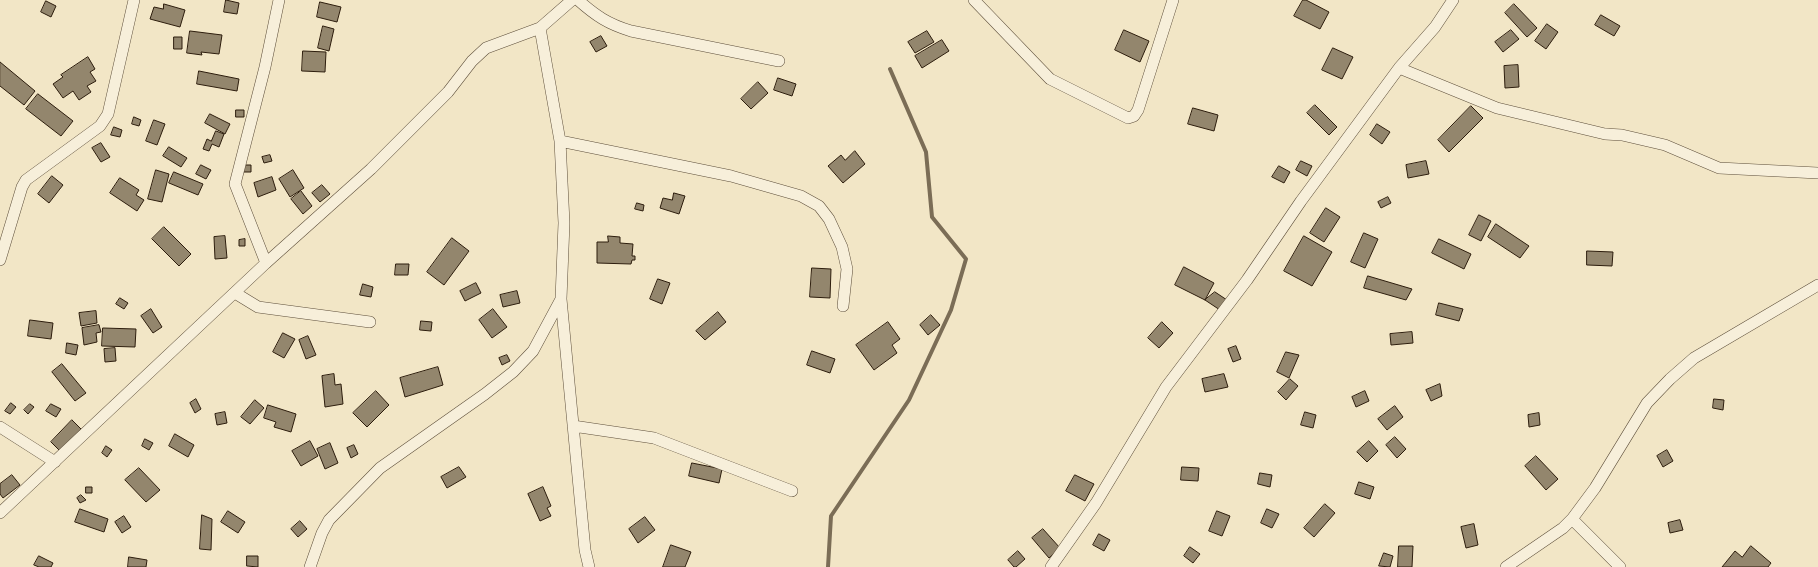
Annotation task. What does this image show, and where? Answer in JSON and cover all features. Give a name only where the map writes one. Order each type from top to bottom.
[{"type":"street","points":[[0,260],[22,187],[26,180],[100,126],[108,114],[134,0]]},
{"type":"street","points":[[266,263],[235,184],[265,66],[279,0]]},
{"type":"street","points":[[0,513],[266,263],[371,169],[448,92],[472,61],[486,48],[540,28],[572,0]]},
{"type":"street","points":[[578,0],[596,16],[610,24],[631,32],[779,61]]},
{"type":"street","points":[[974,0],[1050,79],[1128,118],[1134,116],[1138,110],[1173,0]]},
{"type":"street","points":[[1051,567],[1096,503],[1166,387],[1247,280],[1301,201],[1399,68],[1435,27],[1453,0]]},
{"type":"street","points":[[540,28],[560,141],[564,224],[560,299],[585,550],[588,567]]},
{"type":"street","points":[[1399,68],[1496,108],[1605,134],[1622,135],[1665,145],[1719,168],[1818,173]]},
{"type":"street","points":[[560,141],[731,176],[801,196],[819,206],[829,219],[842,247],[847,269],[843,306]]},
{"type":"street","points":[[1506,567],[1563,528],[1572,519],[1595,488],[1647,403],[1670,379],[1694,358],[1817,285]]},
{"type":"street","points":[[235,293],[258,307],[370,322]]},
{"type":"street","points":[[310,567],[322,533],[334,514],[380,468],[478,399],[513,372],[533,352],[560,299]]},
{"type":"street","points":[[573,426],[654,438],[792,491]]},
{"type":"street","points":[[0,427],[55,462]]},
{"type":"street","points":[[1572,519],[1620,567]]},
{"type":"building","points":[[226,0],[239,3],[237,14],[224,12]]},
{"type":"building","points":[[1303,0],[1306,0],[1329,12],[1320,29],[1294,16]]},
{"type":"building","points":[[46,1],[56,6],[51,17],[41,12]]},
{"type":"building","points":[[320,2],[341,7],[337,22],[317,17]]},
{"type":"building","points":[[164,4],[185,10],[180,27],[150,19],[154,7],[163,9]]},
{"type":"building","points":[[1514,4],[1537,28],[1527,37],[1505,13]]},
{"type":"building","points":[[1601,15],[1620,26],[1614,36],[1595,25]]},
{"type":"building","points":[[1547,24],[1558,32],[1546,49],[1535,41]]},
{"type":"building","points":[[323,26],[334,29],[329,51],[318,48]]},
{"type":"building","points":[[1124,30],[1149,41],[1140,62],[1115,50]]},
{"type":"building","points":[[1511,30],[1519,39],[1503,52],[1495,42]]},
{"type":"building","points":[[190,31],[222,35],[219,54],[201,52],[202,55],[187,53]]},
{"type":"building","points":[[927,31],[934,42],[915,53],[908,42]]},
{"type":"building","points":[[601,36],[607,46],[596,52],[590,42]]},
{"type":"building","points":[[174,37],[182,37],[182,49],[174,49]]},
{"type":"building","points":[[942,40],[949,51],[922,68],[915,56]]},
{"type":"building","points":[[1333,48],[1353,57],[1342,79],[1322,70]]},
{"type":"building","points":[[303,51],[326,52],[325,72],[302,71]]},
{"type":"building","points":[[88,57],[95,69],[90,72],[96,81],[87,86],[91,92],[79,100],[73,91],[63,98],[53,84],[63,77],[61,75]]},
{"type":"building","points":[[0,62],[35,91],[24,105],[0,86]]},
{"type":"building","points":[[1518,65],[1519,87],[1505,88],[1504,66]]},
{"type":"building","points":[[199,71],[239,79],[237,91],[197,84]]},
{"type":"building","points":[[778,78],[796,84],[792,96],[774,90]]},
{"type":"building","points":[[758,82],[768,93],[751,109],[741,99]]},
{"type":"building","points":[[38,94],[73,121],[61,136],[26,109]]},
{"type":"building","points":[[1315,105],[1337,127],[1329,135],[1307,113]]},
{"type":"building","points":[[1471,106],[1483,118],[1449,152],[1438,140]]},
{"type":"building","points":[[1193,108],[1218,115],[1214,131],[1188,124]]},
{"type":"building","points":[[236,110],[244,110],[244,117],[236,117]]},
{"type":"building","points":[[210,114],[230,124],[225,134],[205,123]]},
{"type":"building","points":[[134,117],[141,120],[139,126],[132,124]]},
{"type":"building","points":[[154,120],[165,124],[157,145],[146,141]]},
{"type":"building","points":[[1377,124],[1390,132],[1382,144],[1370,135]]},
{"type":"building","points":[[114,127],[122,130],[120,137],[111,135]]},
{"type":"building","points":[[216,131],[224,134],[219,147],[212,144],[209,151],[203,149],[207,139],[211,141]]},
{"type":"building","points":[[101,143],[110,157],[101,162],[92,148]]},
{"type":"building","points":[[169,147],[187,158],[181,167],[163,156]]},
{"type":"building","points":[[855,151],[865,164],[843,183],[828,166],[841,155],[845,160]]},
{"type":"building","points":[[270,155],[272,161],[264,163],[262,157]]},
{"type":"building","points":[[1301,161],[1312,166],[1307,176],[1296,170]]},
{"type":"building","points":[[1426,161],[1429,174],[1408,178],[1406,165]]},
{"type":"building","points":[[201,165],[211,170],[206,179],[196,174]]},
{"type":"building","points":[[244,165],[251,165],[251,172],[243,172]]},
{"type":"building","points":[[1279,166],[1290,172],[1284,183],[1272,177]]},
{"type":"building","points":[[156,170],[169,174],[162,202],[148,199]]},
{"type":"building","points":[[293,170],[304,188],[290,197],[279,179]]},
{"type":"building","points":[[174,172],[203,184],[198,195],[169,183]]},
{"type":"building","points":[[52,176],[63,185],[49,203],[38,194]]},
{"type":"building","points":[[272,177],[276,190],[258,197],[254,183]]},
{"type":"building","points":[[120,178],[139,190],[136,195],[144,200],[137,211],[110,193]]},
{"type":"building","points":[[322,185],[330,194],[320,202],[312,193]]},
{"type":"building","points":[[301,191],[312,206],[303,214],[291,199]]},
{"type":"building","points":[[674,193],[685,196],[679,214],[660,208],[663,198],[672,200]]},
{"type":"building","points":[[1388,197],[1391,203],[1381,208],[1378,202]]},
{"type":"building","points":[[637,203],[644,205],[643,211],[635,209]]},
{"type":"building","points":[[1326,208],[1340,217],[1324,242],[1310,233]]},
{"type":"building","points":[[1479,215],[1491,221],[1481,241],[1469,235]]},
{"type":"building","points":[[1496,224],[1529,246],[1520,258],[1488,237]]},
{"type":"building","points":[[164,227],[191,254],[179,266],[152,239]]},
{"type":"building","points":[[1364,233],[1378,239],[1365,268],[1351,262]]},
{"type":"building","points":[[225,236],[227,258],[215,259],[214,237]]},
{"type":"building","points":[[608,236],[620,237],[620,243],[633,244],[632,256],[635,256],[635,260],[632,260],[631,264],[597,263],[597,242],[608,242]]},
{"type":"building","points":[[1304,236],[1332,252],[1312,286],[1284,271]]},
{"type":"building","points":[[452,238],[469,251],[444,285],[427,272]]},
{"type":"building","points":[[245,239],[245,246],[239,246],[239,240]]},
{"type":"building","points":[[1439,239],[1471,254],[1464,269],[1432,253]]},
{"type":"building","points":[[1587,251],[1613,252],[1612,266],[1587,265]]},
{"type":"building","points":[[396,264],[409,264],[408,275],[395,275]]},
{"type":"building","points":[[1184,267],[1214,283],[1205,300],[1175,285]]},
{"type":"building","points":[[812,268],[831,269],[830,298],[810,297]]},
{"type":"building","points":[[1368,276],[1412,289],[1406,300],[1364,288]]},
{"type":"building","points":[[658,279],[670,283],[662,304],[650,299]]},
{"type":"building","points":[[476,283],[481,293],[465,301],[460,291]]},
{"type":"building","points":[[363,284],[373,287],[371,297],[360,295]]},
{"type":"building","points":[[517,291],[520,303],[503,307],[500,295]]},
{"type":"building","points":[[1215,292],[1227,300],[1220,310],[1205,300]]},
{"type":"building","points":[[120,298],[128,303],[124,309],[116,304]]},
{"type":"building","points":[[1439,303],[1463,309],[1459,321],[1436,315]]},
{"type":"building","points":[[151,309],[162,327],[153,333],[141,316]]},
{"type":"building","points":[[493,309],[507,327],[492,338],[479,320]]},
{"type":"building","points":[[96,311],[97,323],[81,326],[79,313]]},
{"type":"building","points":[[718,312],[726,322],[705,340],[696,331]]},
{"type":"building","points":[[931,315],[940,325],[928,335],[920,325]]},
{"type":"building","points":[[30,320],[53,323],[51,339],[28,336]]},
{"type":"building","points":[[421,321],[432,322],[431,331],[420,330]]},
{"type":"building","points":[[888,322],[900,339],[892,345],[897,353],[874,370],[856,345]]},
{"type":"building","points":[[1162,322],[1173,333],[1159,348],[1148,338]]},
{"type":"building","points":[[99,325],[101,332],[96,333],[97,342],[84,345],[82,328]]},
{"type":"building","points":[[103,328],[136,329],[135,347],[102,346]]},
{"type":"building","points":[[1412,332],[1413,343],[1391,345],[1390,334]]},
{"type":"building","points":[[283,333],[295,339],[284,358],[273,352]]},
{"type":"building","points":[[308,336],[316,355],[306,359],[299,340]]},
{"type":"building","points":[[67,343],[78,345],[76,355],[66,353]]},
{"type":"building","points":[[1236,346],[1241,359],[1233,362],[1228,349]]},
{"type":"building","points":[[115,348],[116,361],[105,362],[104,349]]},
{"type":"building","points":[[812,351],[835,359],[830,373],[807,365]]},
{"type":"building","points":[[1286,352],[1299,355],[1289,378],[1277,372]]},
{"type":"building","points":[[507,355],[510,361],[502,365],[499,358]]},
{"type":"building","points":[[62,364],[86,393],[75,401],[52,372]]},
{"type":"building","points":[[438,367],[443,385],[405,397],[400,378]]},
{"type":"building","points":[[334,374],[335,385],[341,384],[343,404],[325,407],[322,376]]},
{"type":"building","points":[[1224,374],[1228,387],[1205,392],[1202,379]]},
{"type":"building","points":[[1290,379],[1298,386],[1286,400],[1278,392]]},
{"type":"building","points":[[1440,384],[1442,396],[1431,401],[1426,390]]},
{"type":"building","points":[[376,391],[389,405],[367,427],[353,413]]},
{"type":"building","points":[[1365,391],[1369,401],[1356,407],[1352,397]]},
{"type":"building","points":[[196,399],[201,409],[195,413],[190,403]]},
{"type":"building","points":[[1714,399],[1724,400],[1723,410],[1713,408]]},
{"type":"building","points":[[255,400],[264,408],[250,424],[241,417]]},
{"type":"building","points":[[11,403],[16,407],[10,414],[5,411]]},
{"type":"building","points":[[30,404],[34,407],[28,414],[24,410]]},
{"type":"building","points":[[51,404],[61,409],[56,417],[46,411]]},
{"type":"building","points":[[268,405],[296,414],[291,432],[274,427],[276,422],[264,418]]},
{"type":"building","points":[[1395,406],[1403,417],[1387,430],[1378,419]]},
{"type":"building","points":[[225,412],[227,423],[217,425],[215,414]]},
{"type":"building","points":[[1305,412],[1316,415],[1313,428],[1301,425]]},
{"type":"building","points":[[1539,413],[1540,425],[1529,427],[1528,415]]},
{"type":"building","points":[[72,420],[81,429],[60,451],[51,442]]},
{"type":"building","points":[[175,434],[194,445],[188,457],[169,446]]},
{"type":"building","points":[[1395,437],[1406,449],[1397,458],[1386,445]]},
{"type":"building","points":[[145,439],[153,443],[149,450],[142,446]]},
{"type":"building","points":[[310,441],[318,456],[301,466],[292,451]]},
{"type":"building","points":[[1369,441],[1378,451],[1367,462],[1357,452]]},
{"type":"building","points":[[330,443],[338,463],[325,469],[317,449]]},
{"type":"building","points":[[354,445],[358,454],[351,458],[347,448]]},
{"type":"building","points":[[106,446],[112,450],[107,457],[102,453]]},
{"type":"building","points":[[1667,450],[1673,461],[1663,467],[1657,456]]},
{"type":"building","points":[[1536,456],[1558,479],[1546,490],[1525,466]]},
{"type":"building","points":[[692,463],[722,469],[719,483],[689,476]]},
{"type":"building","points":[[459,467],[466,477],[447,488],[441,477]]},
{"type":"building","points":[[1182,467],[1199,468],[1198,481],[1181,480]]},
{"type":"building","points":[[139,468],[160,490],[146,502],[125,480]]},
{"type":"building","points":[[1260,473],[1272,475],[1270,487],[1258,484]]},
{"type":"building","points":[[12,475],[20,485],[3,498],[0,494],[0,484]]},
{"type":"building","points":[[1075,475],[1094,484],[1085,501],[1066,491]]},
{"type":"building","points":[[1359,482],[1374,487],[1370,499],[1355,494]]},
{"type":"building","points":[[86,487],[92,487],[92,493],[86,493]]},
{"type":"building","points":[[543,487],[551,506],[547,508],[551,516],[540,521],[528,494]]},
{"type":"building","points":[[81,495],[86,500],[80,503],[77,498]]},
{"type":"building","points":[[1325,504],[1335,513],[1314,537],[1304,528]]},
{"type":"building","points":[[80,509],[108,519],[104,532],[75,522]]},
{"type":"building","points":[[1267,509],[1279,514],[1272,528],[1261,523]]},
{"type":"building","points":[[228,511],[245,522],[238,533],[221,522]]},
{"type":"building","points":[[1217,511],[1230,516],[1222,536],[1209,531]]},
{"type":"building","points":[[202,515],[212,519],[211,550],[200,549]]},
{"type":"building","points":[[124,516],[131,527],[122,533],[115,522]]},
{"type":"building","points":[[645,517],[655,530],[638,543],[629,529]]},
{"type":"building","points":[[1680,520],[1683,530],[1670,533],[1668,523]]},
{"type":"building","points":[[300,521],[307,529],[298,537],[291,529]]},
{"type":"building","points":[[1474,524],[1478,545],[1466,548],[1461,527]]},
{"type":"building","points":[[1043,529],[1060,548],[1049,558],[1032,538]]},
{"type":"building","points":[[1099,534],[1110,540],[1104,551],[1093,545]]},
{"type":"building","points":[[671,545],[691,552],[685,567],[663,567]]},
{"type":"building","points":[[1399,546],[1413,546],[1412,567],[1398,567]]},
{"type":"building","points":[[1751,546],[1771,563],[1768,567],[1722,567],[1735,551],[1742,557]]},
{"type":"building","points":[[1190,547],[1200,554],[1193,563],[1184,556]]},
{"type":"building","points":[[1018,551],[1025,559],[1014,567],[1008,560]]},
{"type":"building","points":[[1384,553],[1393,556],[1390,567],[1379,566]]},
{"type":"building","points":[[39,556],[53,563],[51,567],[39,567],[34,565]]},
{"type":"building","points":[[247,556],[258,556],[258,567],[247,566]]},
{"type":"building","points":[[129,557],[147,560],[146,567],[128,567]]},
{"type":"waterway","points":[[828,567],[831,516],[909,400],[951,310],[966,259],[932,217],[926,152],[890,69]]}]
